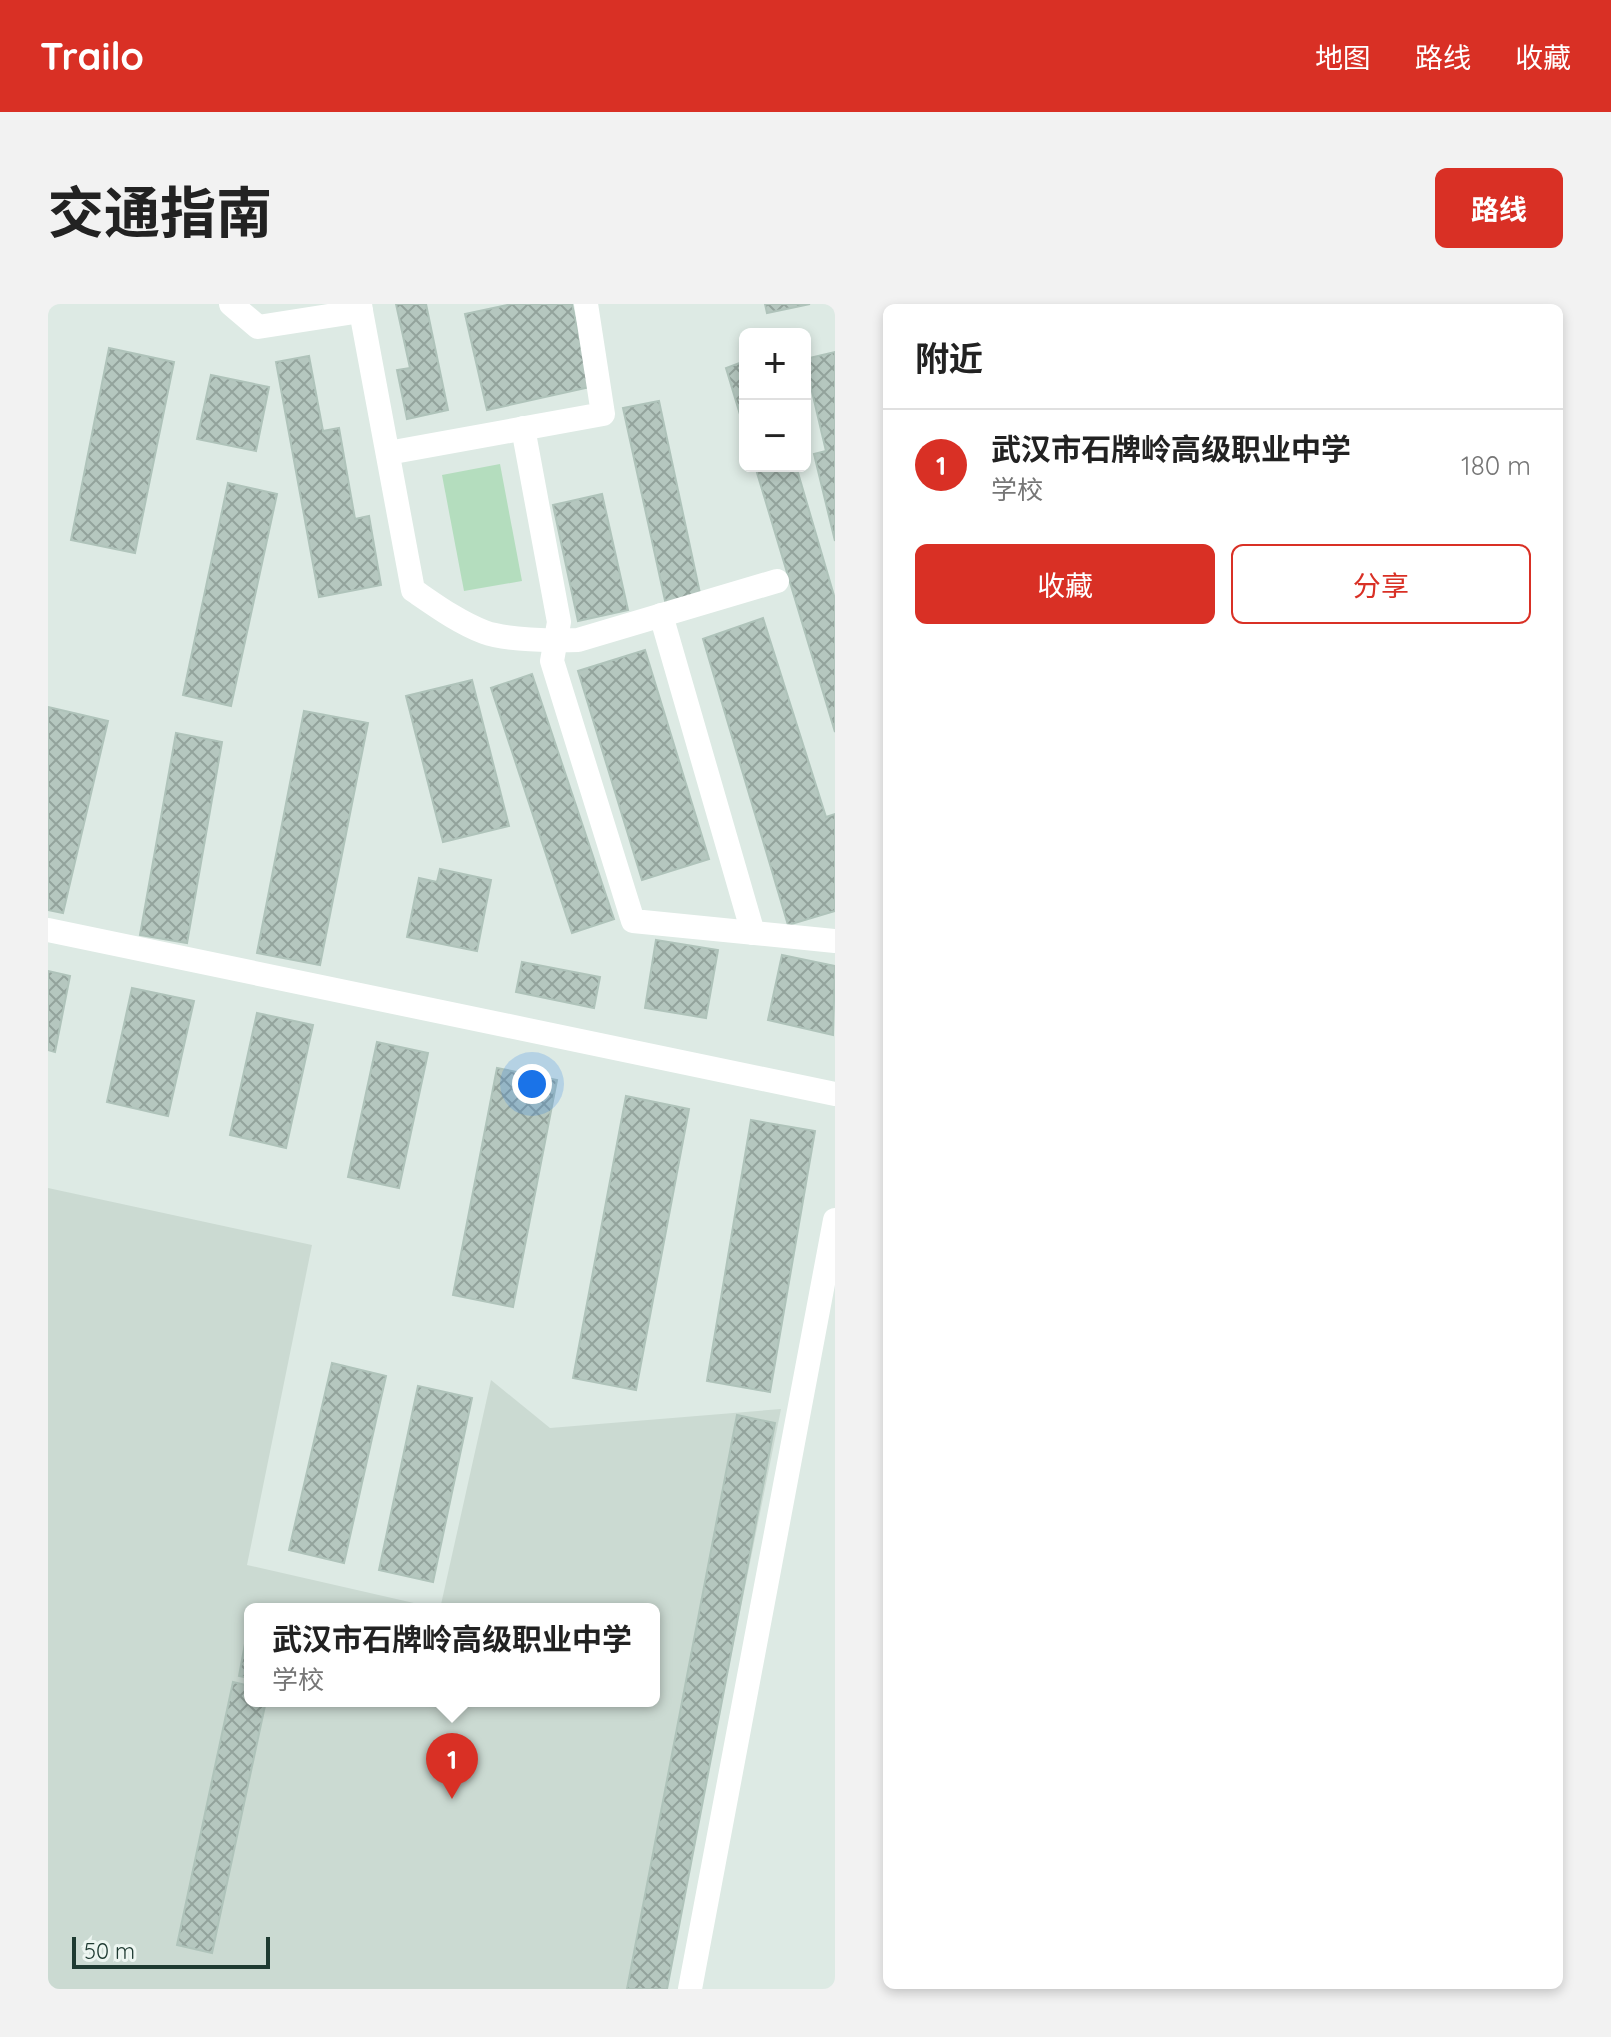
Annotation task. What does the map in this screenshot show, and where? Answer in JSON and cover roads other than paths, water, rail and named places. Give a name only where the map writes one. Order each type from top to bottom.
[{"type":"street","points":[[231,304],[258,327],[360,308],[413,590],[486,633],[555,641],[578,640],[777,581]]},
{"type":"street","points":[[388,453],[603,414],[586,304]]},
{"type":"street","points":[[523,428],[559,622],[552,661],[633,921],[835,941]]},
{"type":"street","points":[[661,615],[753,933]]},
{"type":"street","points":[[48,930],[835,1094]]},
{"type":"street","points":[[690,1989],[835,1220]]},
{"type":"place","name":"武汉市石牌岭高级职业中学","points":[[452,1799]]}]
